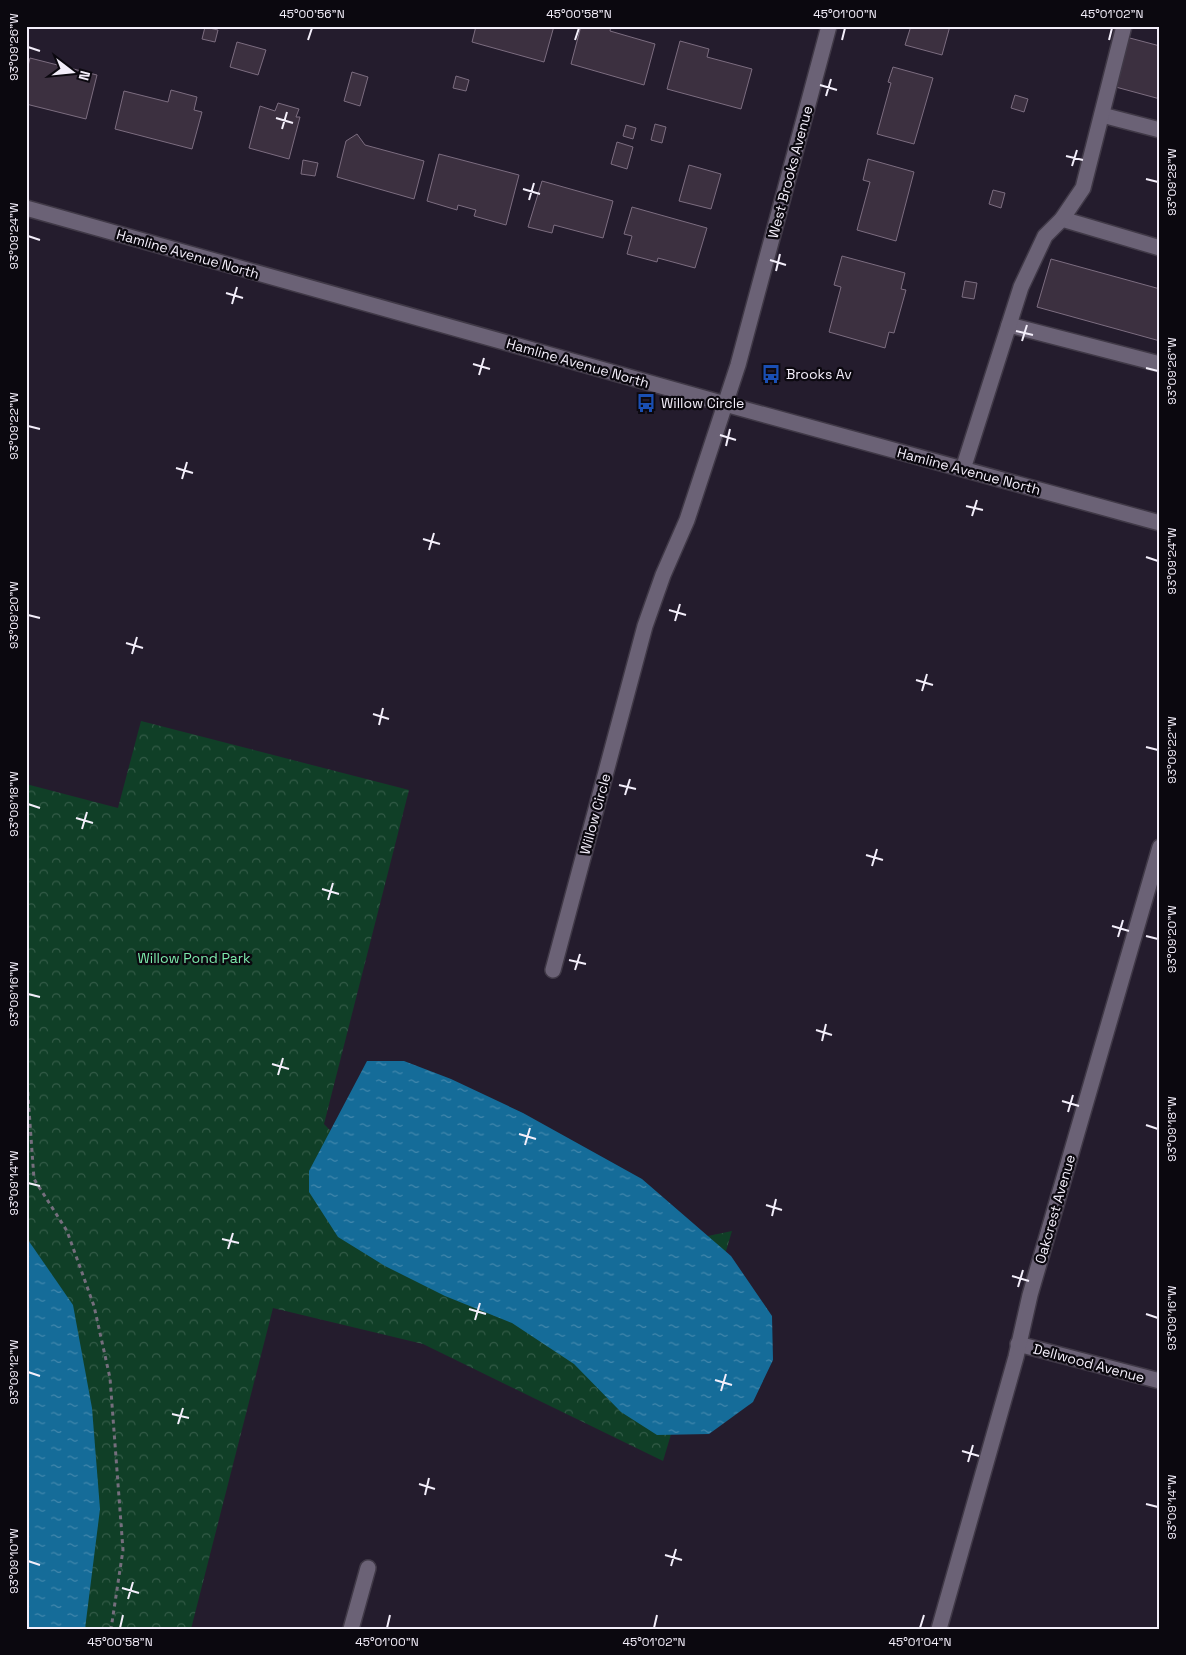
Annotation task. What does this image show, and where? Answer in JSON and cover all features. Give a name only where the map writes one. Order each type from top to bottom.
[{"type":"street","name":"West Brooks Avenue","points":[[726,404],[829,26]]},
{"type":"street","points":[[963,469],[1021,287],[1045,236],[1062,219],[1084,188],[1124,26]]},
{"type":"street","points":[[1102,116],[1160,130]]},
{"type":"street","name":"Hamline Avenue North","points":[[26,208],[1160,523]]},
{"type":"street","points":[[1062,219],[1160,248]]},
{"type":"street","points":[[1009,325],[1160,364]]},
{"type":"street","name":"Willow Circle","points":[[553,970],[645,626],[663,575],[687,520],[726,404]]},
{"type":"street","name":"Oakcrest Avenue","points":[[940,1629],[1018,1344],[1160,847]]},
{"type":"street","name":"Dellwood Avenue","points":[[1018,1344],[1160,1381]]},
{"type":"street","points":[[351,1629],[368,1568]]},
{"type":"path","points":[[26,1068],[34,1179],[67,1231],[94,1306],[110,1378],[122,1550],[112,1629]]},
{"type":"green space","name":"Willow Pond Park","points":[[141,721],[409,790],[324,1124],[377,1179],[616,1255],[732,1231],[663,1461],[423,1344],[273,1308],[191,1629],[26,1629],[26,784],[118,808]]},
{"type":"water","points":[[367,1061],[404,1061],[451,1079],[523,1113],[642,1179],[731,1256],[772,1316],[773,1360],[753,1402],[709,1434],[657,1435],[621,1412],[574,1364],[512,1323],[445,1296],[385,1266],[338,1237],[309,1192],[309,1171]]},
{"type":"water","points":[[26,1237],[73,1305],[92,1408],[100,1509],[85,1629],[26,1629]]},
{"type":"building","points":[[476,26],[554,26],[544,62],[472,42]]},
{"type":"building","points":[[581,26],[611,26],[610,31],[655,44],[644,85],[571,64]]},
{"type":"building","points":[[911,26],[950,26],[942,55],[905,45]]},
{"type":"building","points":[[205,27],[218,30],[215,42],[202,39]]},
{"type":"building","points":[[1126,37],[1160,46],[1160,99],[1112,86]]},
{"type":"building","points":[[680,41],[709,49],[707,57],[752,69],[741,109],[667,89]]},
{"type":"building","points":[[237,42],[266,50],[258,75],[230,67]]},
{"type":"building","points":[[30,58],[97,75],[86,119],[26,104],[26,74]]},
{"type":"building","points":[[893,67],[933,78],[914,144],[877,134],[891,83],[888,82]]},
{"type":"building","points":[[352,72],[368,77],[360,106],[344,101]]},
{"type":"building","points":[[456,76],[469,80],[466,91],[453,88]]},
{"type":"building","points":[[171,90],[197,97],[194,110],[202,112],[192,149],[115,129],[124,91],[168,102]]},
{"type":"building","points":[[1015,95],[1028,99],[1024,112],[1011,108]]},
{"type":"building","points":[[278,103],[299,109],[296,117],[300,117],[289,159],[249,148],[260,106],[275,111]]},
{"type":"building","points":[[655,124],[666,127],[662,143],[651,140]]},
{"type":"building","points":[[626,125],[636,128],[633,139],[623,136]]},
{"type":"building","points":[[357,134],[365,145],[424,161],[414,199],[337,177],[346,141]]},
{"type":"building","points":[[617,142],[633,147],[627,169],[611,164]]},
{"type":"building","points":[[439,154],[519,175],[506,225],[474,216],[476,210],[458,205],[457,210],[427,201]]},
{"type":"building","points":[[868,159],[914,172],[896,241],[857,230],[870,182],[863,180]]},
{"type":"building","points":[[303,160],[318,163],[315,176],[301,174]]},
{"type":"building","points":[[689,165],[721,174],[711,209],[679,201]]},
{"type":"building","points":[[542,181],[613,201],[603,238],[554,225],[552,233],[528,227]]},
{"type":"building","points":[[993,190],[1005,193],[1001,208],[989,204]]},
{"type":"building","points":[[632,207],[707,228],[695,268],[658,258],[657,262],[627,254],[632,236],[624,234]]},
{"type":"building","points":[[842,256],[905,273],[901,289],[906,290],[894,333],[889,332],[885,348],[829,332],[841,287],[834,285]]},
{"type":"building","points":[[1051,259],[1160,289],[1160,341],[1037,307]]},
{"type":"building","points":[[965,281],[977,283],[974,299],[962,297]]},
{"type":"place","name":"Brooks Av","points":[[771,374]]},
{"type":"place","name":"Willow Circle","points":[[646,403]]}]
